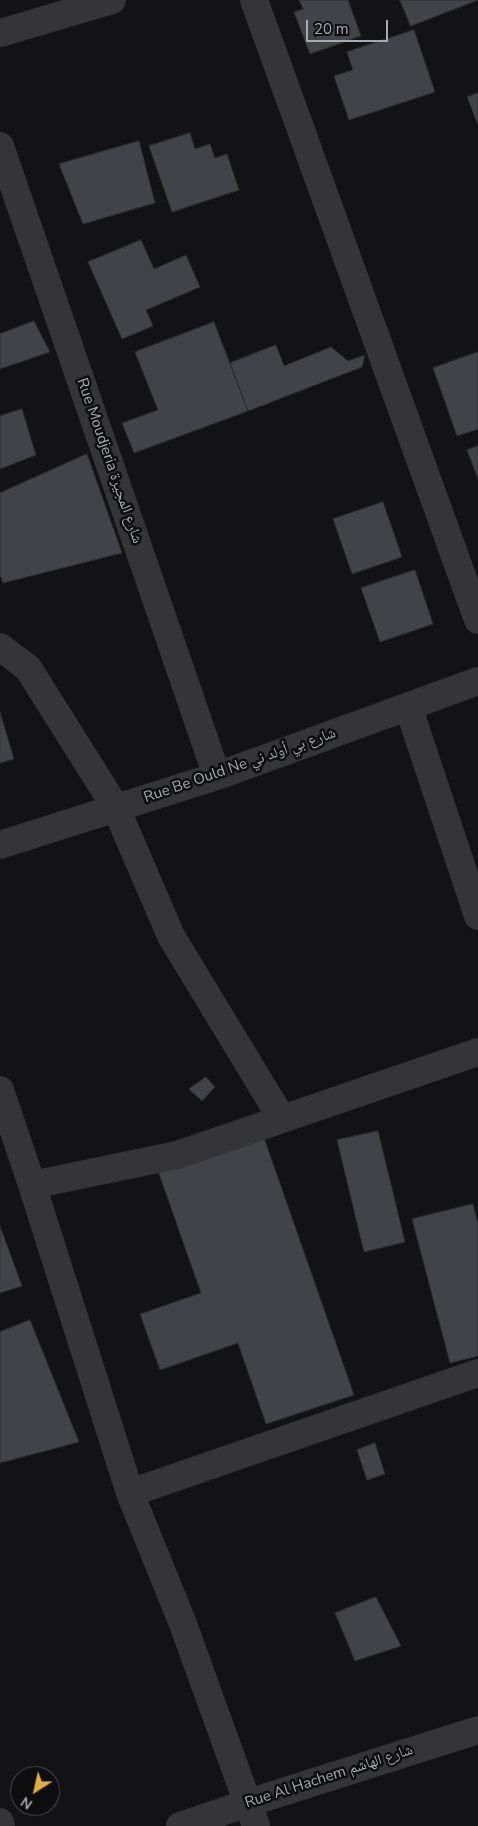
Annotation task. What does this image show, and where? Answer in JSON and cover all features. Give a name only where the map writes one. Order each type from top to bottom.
[{"type":"street","points":[[0,33],[112,0]]},
{"type":"street","points":[[254,0],[478,620]]},
{"type":"street","name":"Rue Moudjeria شارع المجيرة","points":[[0,146],[217,776]]},
{"type":"street","points":[[0,647],[28,668],[116,808],[171,936],[282,1119]]},
{"type":"street","name":"Rue Be Ould Ne شارع بي أولد ني","points":[[0,845],[217,776],[478,681]]},
{"type":"street","points":[[408,706],[478,916]]},
{"type":"street","points":[[32,1185],[177,1155],[478,1052]]},
{"type":"street","points":[[0,1090],[130,1493],[183,1624],[252,1814]]},
{"type":"street","points":[[130,1493],[478,1373]]},
{"type":"street","name":"Rue Al Hachem شارع الهاشم","points":[[180,1826],[252,1814],[478,1730]]},
{"type":"street","points":[[0,1822],[1,1826]]},
{"type":"building","points":[[299,0],[348,0],[361,36],[310,54],[294,12],[303,9]]},
{"type":"building","points":[[400,0],[478,0],[411,26]]},
{"type":"building","points":[[414,30],[435,92],[349,120],[334,76],[353,70],[347,52]]},
{"type":"building","points":[[478,93],[478,125],[467,97]]},
{"type":"building","points":[[190,133],[195,149],[210,144],[215,158],[227,154],[239,190],[172,212],[149,146]]},
{"type":"building","points":[[139,141],[155,203],[83,224],[59,164]]},
{"type":"building","points":[[141,240],[154,269],[186,255],[200,287],[146,310],[153,326],[122,339],[88,262]]},
{"type":"building","points":[[34,321],[50,352],[0,369],[0,334]]},
{"type":"building","points":[[214,322],[248,411],[134,453],[122,423],[158,410],[135,352]]},
{"type":"building","points":[[276,345],[284,366],[331,347],[348,361],[365,355],[362,367],[248,411],[230,363]]},
{"type":"building","points":[[478,352],[478,429],[457,436],[433,368]]},
{"type":"building","points":[[22,409],[36,455],[0,469],[0,416]]},
{"type":"building","points":[[478,446],[478,479],[467,450]]},
{"type":"building","points":[[87,454],[122,553],[3,583],[0,575],[0,493]]},
{"type":"building","points":[[383,502],[402,557],[352,574],[333,519]]},
{"type":"building","points":[[415,570],[433,624],[380,642],[361,588]]},
{"type":"building","points":[[0,712],[14,759],[0,763]]},
{"type":"building","points":[[206,1077],[215,1087],[202,1101],[189,1089]]},
{"type":"building","points":[[378,1131],[405,1242],[364,1252],[337,1140]]},
{"type":"building","points":[[262,1132],[354,1395],[266,1424],[238,1343],[160,1370],[140,1314],[201,1293],[157,1168]]},
{"type":"building","points":[[473,1204],[478,1224],[478,1356],[450,1363],[412,1219]]},
{"type":"building","points":[[0,1226],[22,1286],[0,1293]]},
{"type":"building","points":[[30,1320],[79,1442],[0,1463],[0,1332]]},
{"type":"building","points":[[375,1443],[385,1474],[367,1480],[357,1450]]},
{"type":"building","points":[[376,1597],[401,1646],[355,1661],[335,1613]]}]
